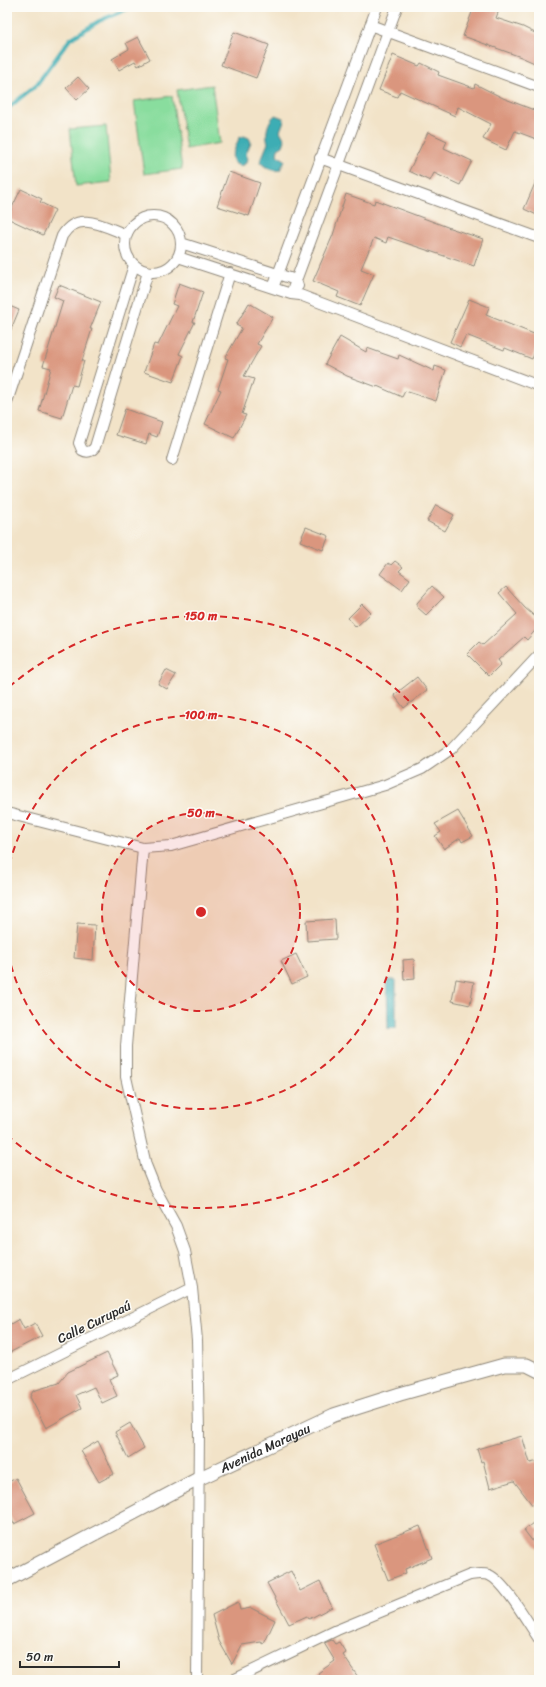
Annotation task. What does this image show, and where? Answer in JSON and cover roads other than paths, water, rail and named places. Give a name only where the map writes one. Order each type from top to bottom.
[{"type":"street","points":[[273,288],[376,7]]},
{"type":"street","points":[[296,295],[296,280],[397,7]]},
{"type":"street","points":[[370,25],[539,87]]},
{"type":"street","points":[[320,158],[539,238]]},
{"type":"street","points":[[152,216],[163,218],[172,223],[179,232],[181,242],[178,257],[173,264],[166,269],[157,272],[140,270],[134,265],[127,256],[125,245],[127,235],[132,225],[141,219],[152,216]]},
{"type":"street","points":[[7,402],[62,236],[66,229],[72,224],[86,221],[127,235]]},
{"type":"street","points":[[181,242],[296,280]]},
{"type":"street","points":[[178,257],[296,295],[539,386]]},
{"type":"street","points":[[134,265],[79,443],[82,450],[86,452],[91,451],[95,447],[148,272]]},
{"type":"street","points":[[172,460],[230,273]]},
{"type":"street","points":[[7,813],[143,848],[171,846],[377,787],[422,769],[451,749],[539,655]]},
{"type":"street","points":[[143,848],[126,1046],[126,1078],[146,1165],[156,1190],[176,1226],[185,1251],[192,1288],[197,1340],[199,1430],[197,1680]]},
{"type":"street","name":"Calle Curupaú","points":[[7,1380],[192,1288]]},
{"type":"street","name":"Avenida Marayau","points":[[7,1580],[198,1479],[334,1416],[400,1394],[504,1365],[527,1366],[539,1371]]},
{"type":"street","points":[[233,1680],[337,1630],[470,1575],[483,1573],[491,1576],[503,1586],[539,1639]]},
{"type":"water","points":[[275,115],[283,118],[284,121],[280,131],[285,140],[283,146],[278,149],[277,155],[285,160],[280,170],[269,169],[260,162],[268,143],[268,125]]},
{"type":"water","points":[[244,136],[249,138],[251,142],[246,154],[248,159],[245,164],[240,166],[234,163],[232,156],[239,138]]},
{"type":"water","points":[[387,980],[396,980],[396,1028],[388,1029]]},
{"type":"waterway","points":[[7,109],[37,84],[70,39],[99,21],[132,7]]}]
